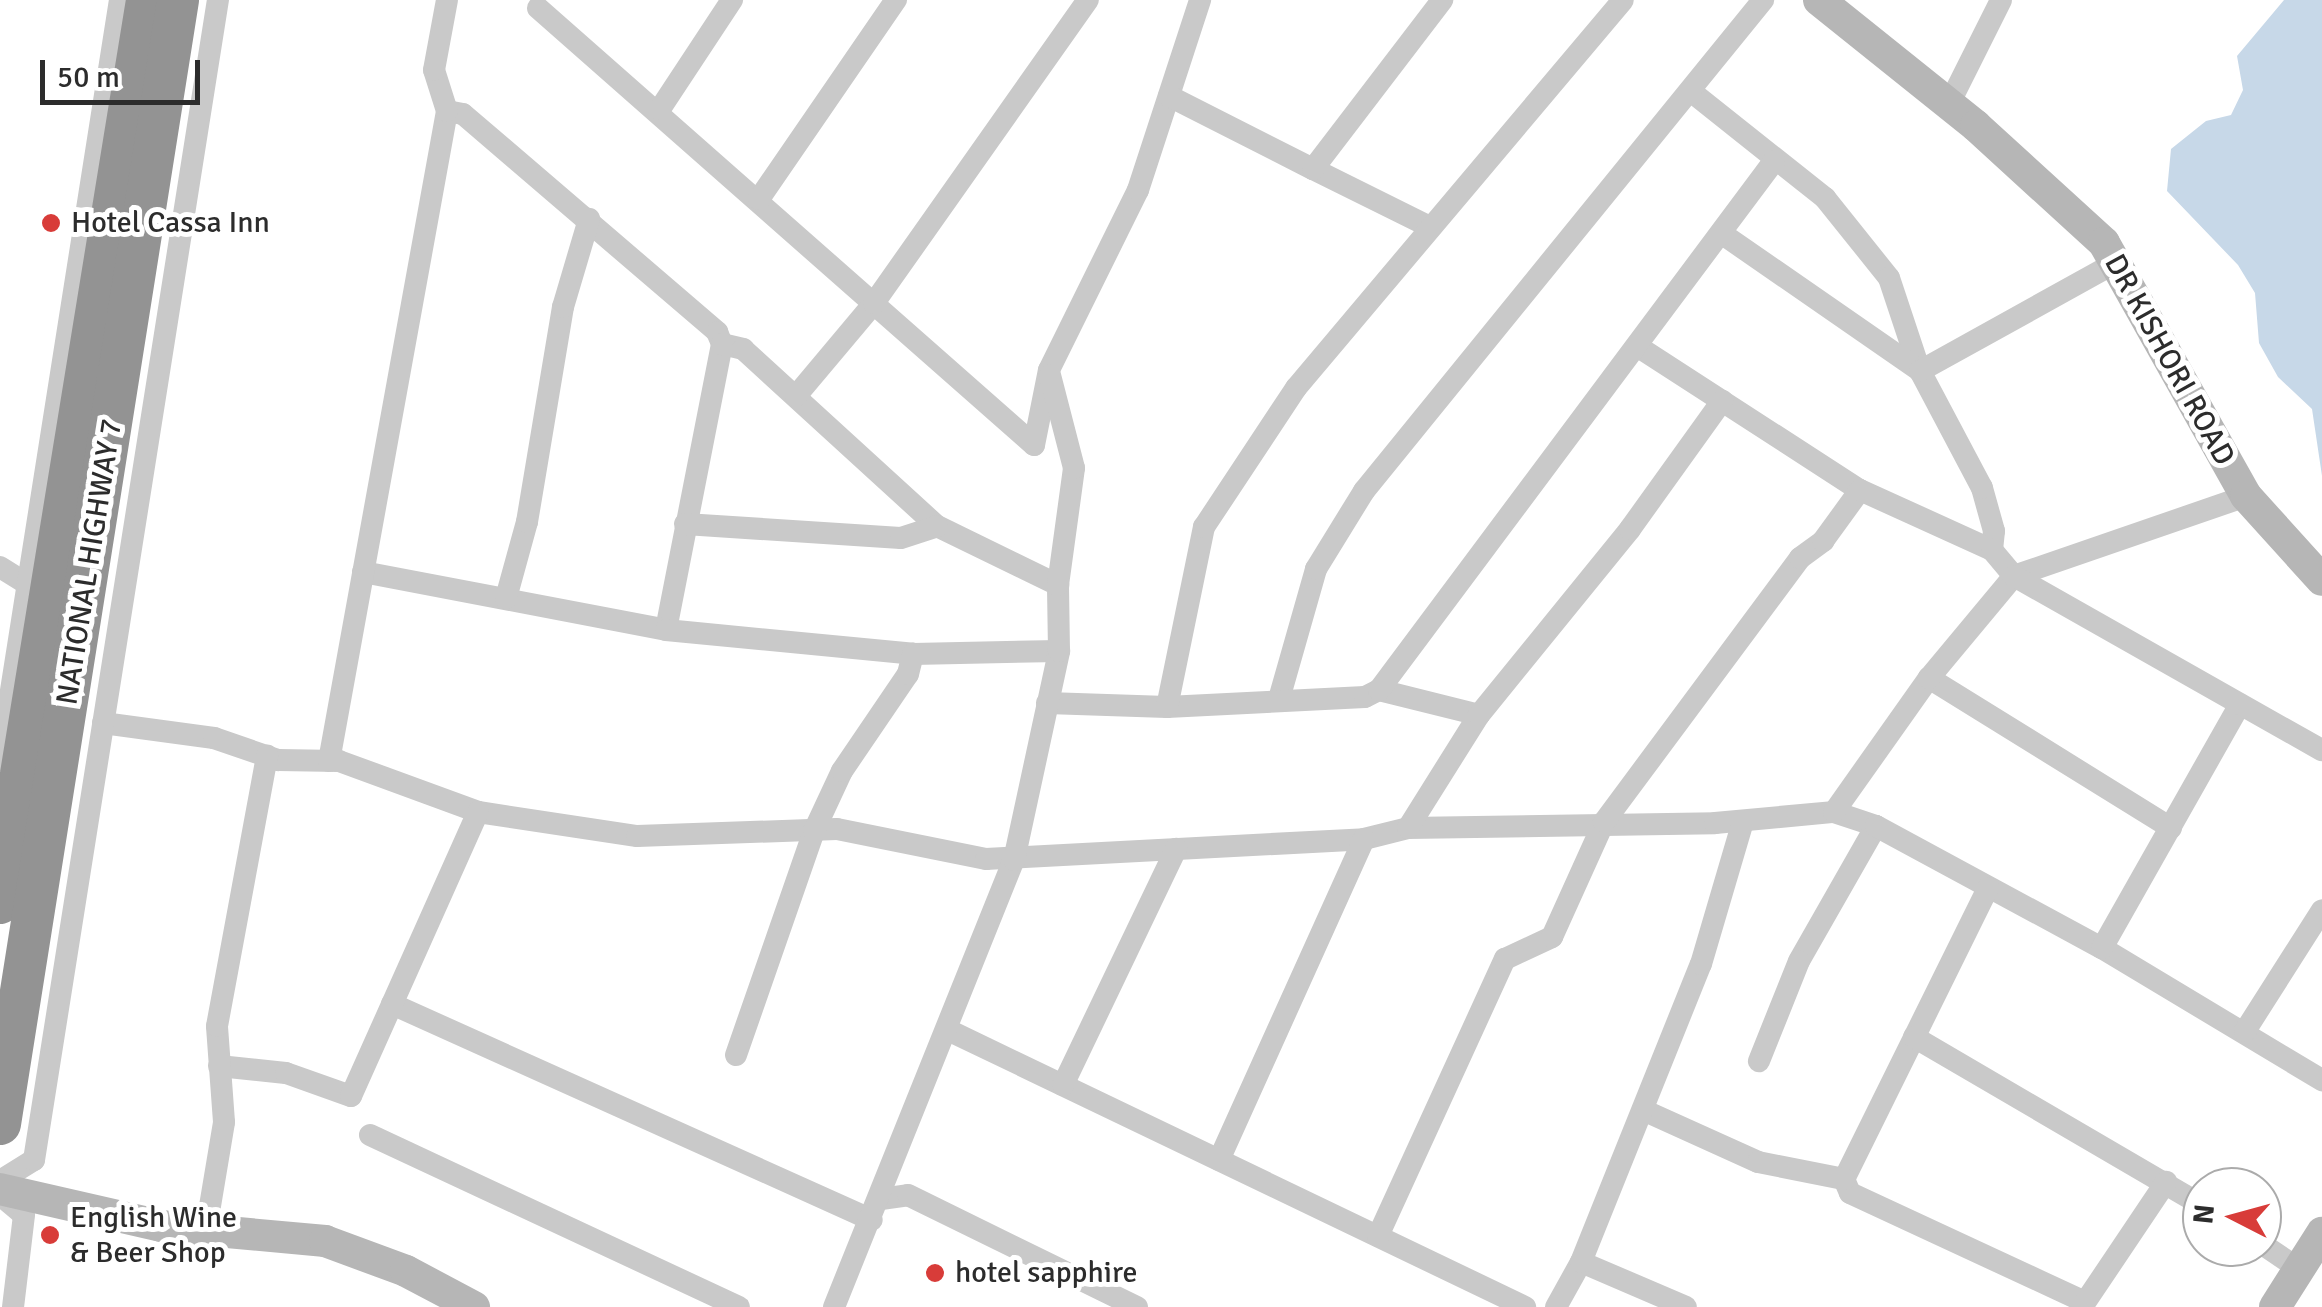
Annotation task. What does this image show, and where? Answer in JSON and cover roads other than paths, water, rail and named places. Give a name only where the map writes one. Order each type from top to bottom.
[{"type":"highway","points":[[0,904],[7,814],[146,0]]},
{"type":"highway","name":"NATIONAL HIGHWAY 7","points":[[0,1124],[178,0]]},
{"type":"street","points":[[0,760],[120,0]]},
{"type":"street","points":[[0,1181],[34,1160],[218,0]]},
{"type":"street","points":[[329,760],[447,111],[434,70],[448,0]]},
{"type":"street","points":[[660,108],[732,0]]},
{"type":"street","points":[[758,199],[896,0]]},
{"type":"street","points":[[796,396],[874,304],[1088,0]]},
{"type":"street","points":[[537,3],[660,108],[1034,445],[1049,370],[1138,190],[1200,0]]},
{"type":"street","points":[[1313,169],[1442,0]]},
{"type":"street","points":[[1166,707],[1204,527],[1296,388],[1428,226],[1623,0]]},
{"type":"street","points":[[1280,699],[1316,569],[1364,491],[1693,93],[1763,0]]},
{"type":"street","name":"DR KISHORI ROAD","points":[[1819,0],[1948,104],[2104,243],[2246,496],[2322,580]]},
{"type":"street","points":[[1948,104],[2000,2]]},
{"type":"street","points":[[1693,93],[1825,198],[1889,278],[1920,372],[1982,488],[1994,531],[1992,550]]},
{"type":"street","points":[[1169,96],[1428,226]]},
{"type":"street","points":[[447,111],[463,114],[717,332],[722,344],[666,630]]},
{"type":"street","points":[[1046,702],[1166,707],[1366,696],[1379,690],[1774,161]]},
{"type":"street","points":[[506,598],[527,522],[563,307],[588,219]]},
{"type":"street","points":[[1720,234],[1920,372]]},
{"type":"street","points":[[1920,372],[2115,264]]},
{"type":"street","points":[[722,344],[743,349],[937,526],[1058,584]]},
{"type":"street","points":[[1636,346],[1860,490],[1992,550],[2014,576],[2322,750]]},
{"type":"street","points":[[834,1307],[950,1030],[1014,860],[1059,652],[1058,584],[1074,468],[1049,370]]},
{"type":"street","points":[[1408,828],[1479,715],[1630,529],[1722,401]]},
{"type":"street","points":[[1378,1236],[1488,990],[1520,947],[1552,937],[1604,822],[1800,558],[1824,541],[1860,490]]},
{"type":"street","points":[[1834,812],[1930,678],[2014,576],[2246,496]]},
{"type":"street","points":[[685,524],[901,538],[937,526]]},
{"type":"street","points":[[0,567],[28,585]]},
{"type":"street","points":[[363,572],[666,630],[913,654],[1059,652]]},
{"type":"street","points":[[736,1055],[814,831],[842,771],[908,674],[913,654]]},
{"type":"street","points":[[1930,678],[2171,828]]},
{"type":"street","points":[[1379,690],[1479,715]]},
{"type":"street","points":[[2102,948],[2240,704]]},
{"type":"street","points":[[103,723],[214,738],[267,756],[329,760],[478,812],[637,836],[838,828],[1014,860],[1364,839],[1408,828],[1743,822],[1834,812],[1876,826],[2102,948],[2322,1080]]},
{"type":"street","points":[[206,1230],[224,1122],[216,1026],[267,756]]},
{"type":"street","points":[[220,1066],[286,1074],[351,1096],[478,812]]},
{"type":"street","points":[[1556,1307],[1581,1262],[1702,964],[1743,822]]},
{"type":"street","points":[[1759,1061],[1799,961],[1876,826]]},
{"type":"street","points":[[1218,1160],[1364,839]]},
{"type":"street","points":[[1062,1085],[1176,849]]},
{"type":"street","points":[[1988,888],[1844,1179],[1850,1193],[2083,1304],[2166,1182]]},
{"type":"street","points":[[2245,1031],[2322,910]]},
{"type":"street","points":[[392,1004],[876,1209],[908,1195],[1137,1307]]},
{"type":"street","points":[[950,1030],[1526,1307]]},
{"type":"street","points":[[1914,1038],[2182,1192]]},
{"type":"street","points":[[1644,1110],[1758,1162],[1844,1179]]},
{"type":"street","points":[[370,1136],[739,1307]]},
{"type":"street","points":[[0,1192],[206,1230],[325,1240],[406,1271],[474,1307]]},
{"type":"street","points":[[0,1192],[24,1216],[13,1307]]},
{"type":"street","points":[[2280,1306],[2322,1233]]},
{"type":"street","points":[[2282,1257],[2300,1269]]},
{"type":"street","points":[[1581,1262],[1686,1307]]},
{"type":"water","points":[[2284,0],[2322,0],[2322,476],[2312,409],[2278,377],[2259,343],[2255,293],[2238,265],[2167,191],[2171,149],[2206,121],[2231,115],[2243,90],[2237,56]]},
{"type":"place","name":"Hotel Cassa Inn","points":[[51,223]]},
{"type":"place","name":"English Wine & Beer Shop","points":[[50,1235]]},
{"type":"place","name":"hotel sapphire","points":[[935,1273]]}]
